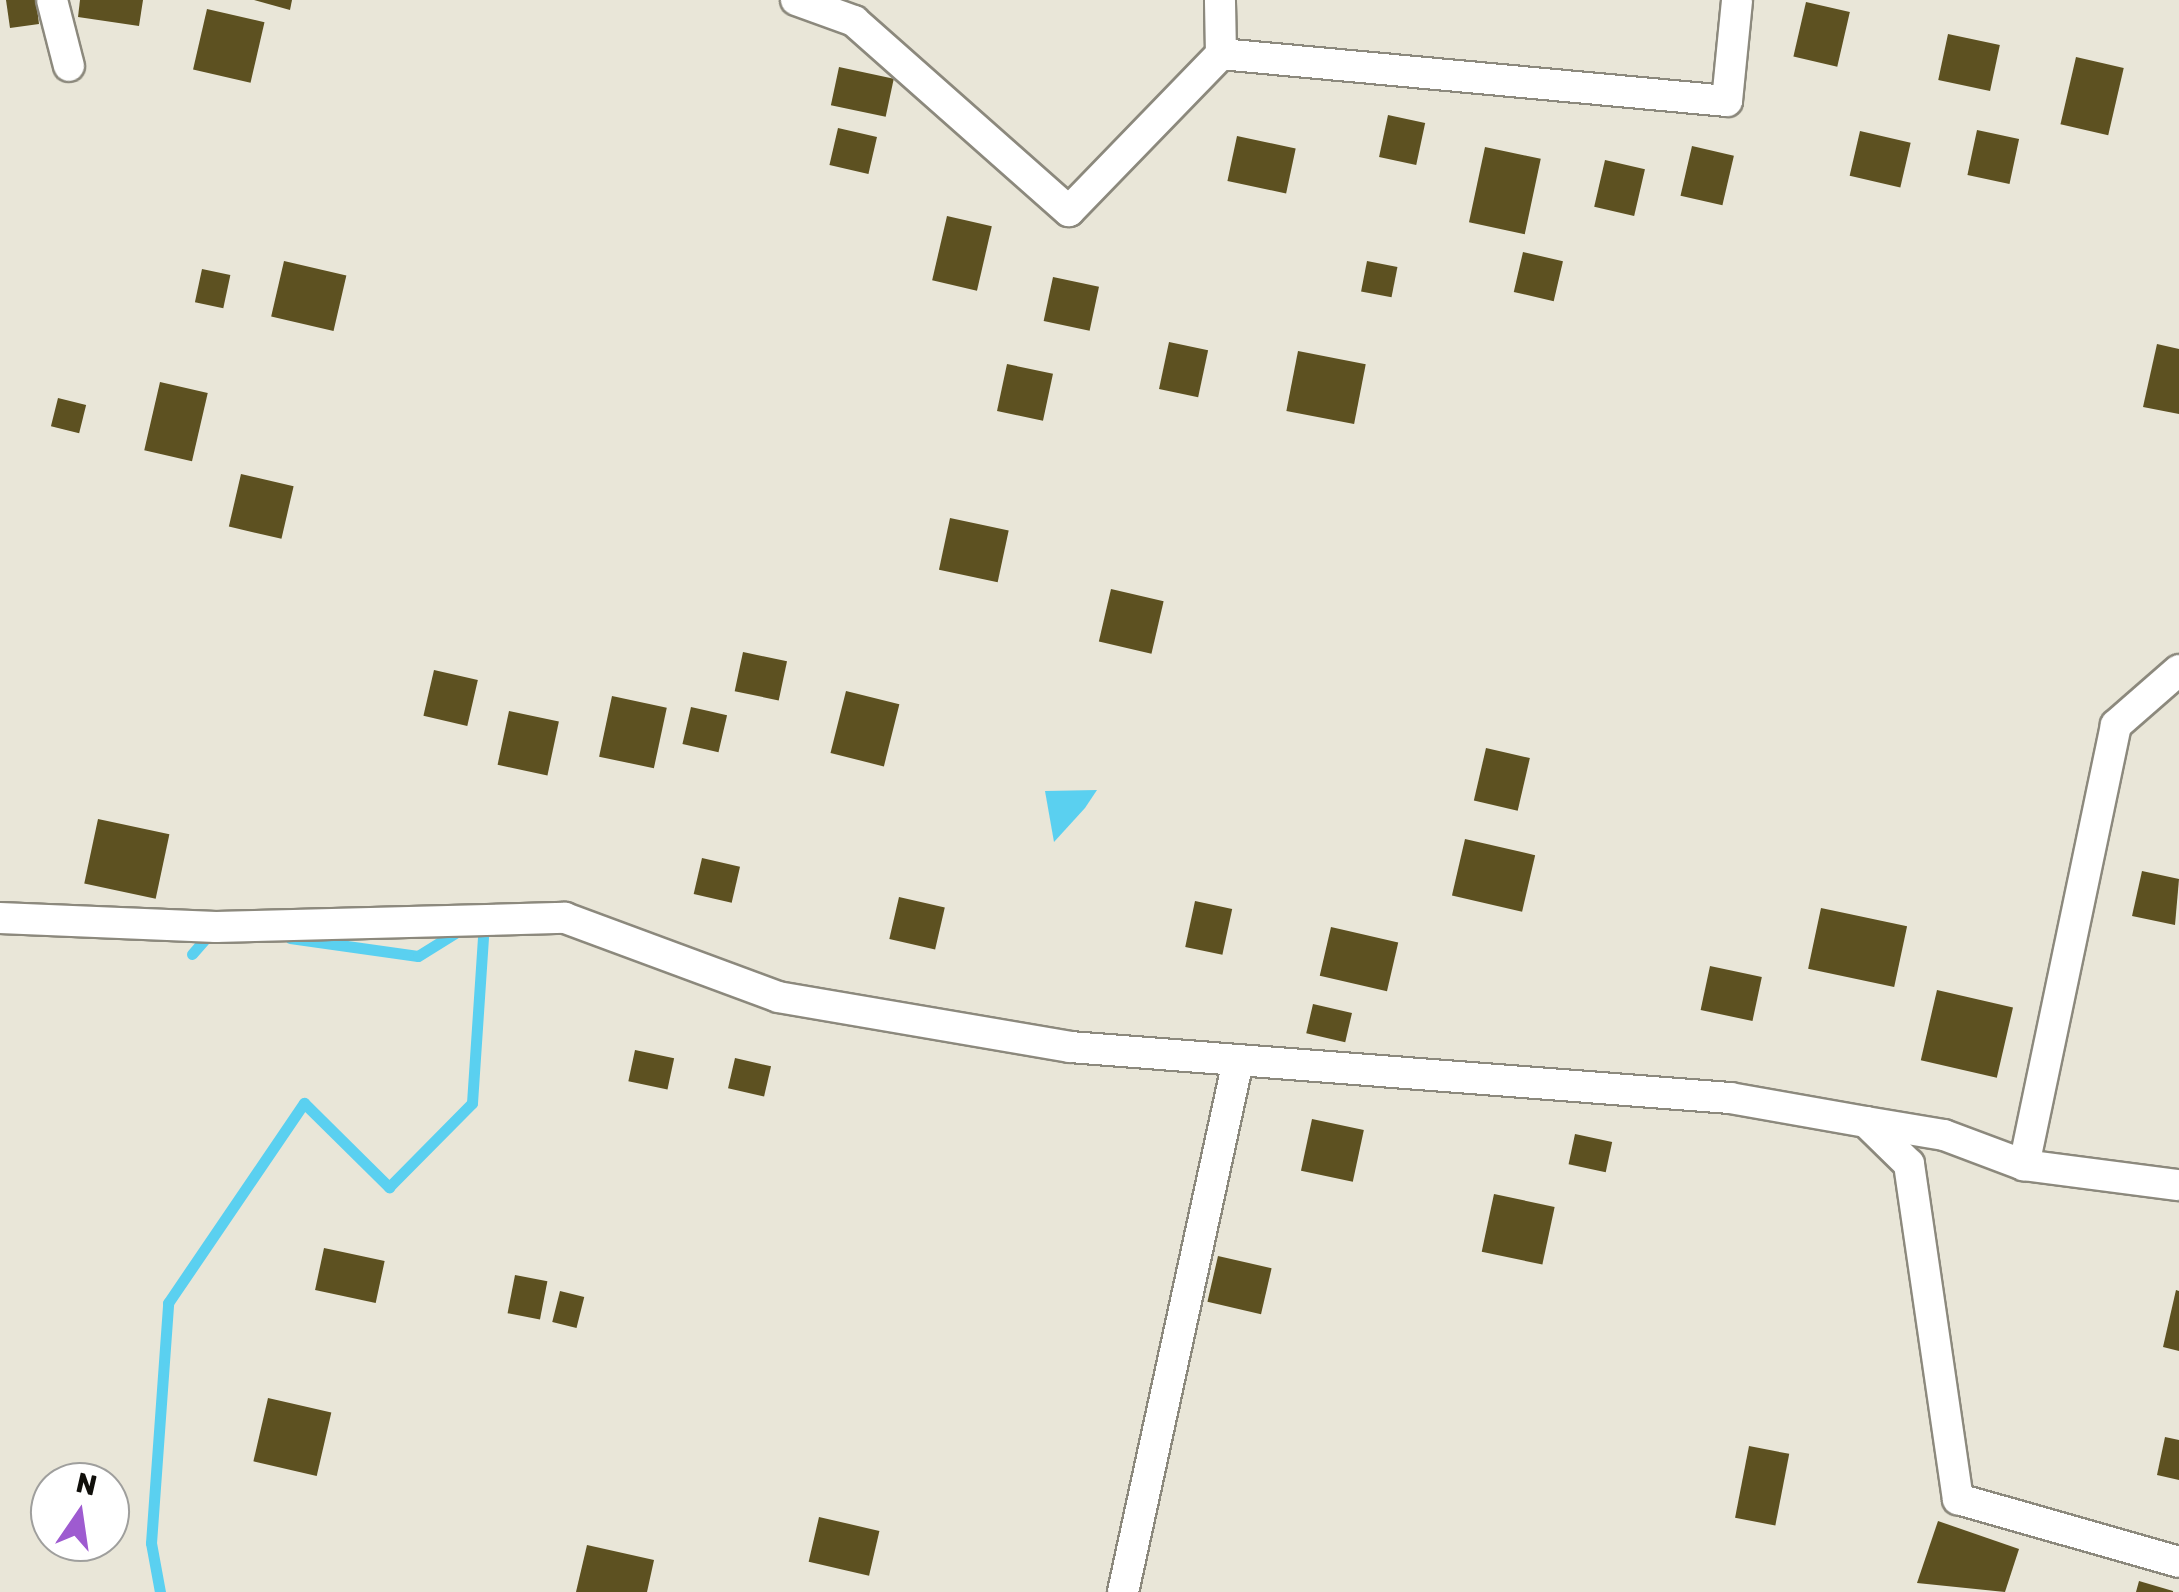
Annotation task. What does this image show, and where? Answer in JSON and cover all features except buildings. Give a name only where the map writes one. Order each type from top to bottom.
[{"type":"street","points":[[52,0],[69,66]]},
{"type":"street","points":[[796,0],[854,21],[1068,211],[1221,54],[1220,0]]},
{"type":"street","points":[[1221,54],[1728,101],[1737,0]]},
{"type":"street","points":[[2024,1165],[2116,725],[2179,670]]},
{"type":"street","points":[[0,918],[216,927],[565,918],[778,996],[1070,1047],[1730,1098],[1944,1136],[2024,1165],[2179,1185]]},
{"type":"street","points":[[1123,1592],[1238,1061]]},
{"type":"street","points":[[1866,1122],[1909,1164],[1958,1499],[2179,1562]]},
{"type":"water","points":[[1097,790],[1085,808],[1054,842],[1045,791]]},
{"type":"waterway","points":[[160,1592],[151,1543],[168,1303],[304,1103],[389,1187],[472,1103],[484,923]]},
{"type":"waterway","points":[[290,938],[418,956],[463,928]]},
{"type":"waterway","points":[[192,954],[210,933]]}]
